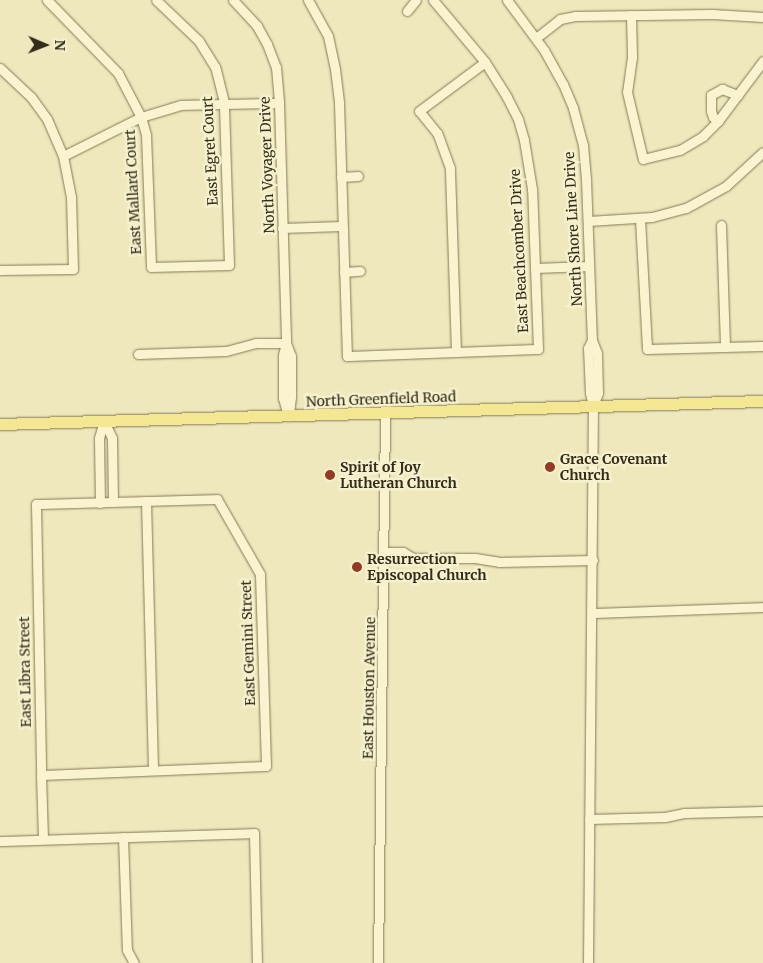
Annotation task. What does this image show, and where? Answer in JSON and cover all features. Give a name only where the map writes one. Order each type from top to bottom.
[{"type":"main road","name":"North Greenfield Road","points":[[0,424],[385,414],[763,401]]},
{"type":"street","name":"East Mallard Court","points":[[47,0],[118,74],[141,117],[146,142],[151,266]]},
{"type":"street","name":"East Egret Court","points":[[151,266],[229,265],[224,102],[216,67],[199,41],[156,0]]},
{"type":"street","name":"North Voyager Drive","points":[[233,0],[257,26],[267,44],[276,67],[279,102],[286,343],[291,356],[291,397],[288,416]]},
{"type":"street","points":[[308,0],[328,36],[335,69],[341,177],[346,356],[456,352],[450,168],[437,133],[419,111],[485,62]]},
{"type":"street","points":[[407,10],[416,0]]},
{"type":"street","name":"East Beachcomber Drive","points":[[433,0],[485,62],[507,96],[518,119],[524,140],[532,189],[538,349],[456,352]]},
{"type":"street","name":"North Shore Line Drive","points":[[508,0],[536,38],[563,84],[579,127],[585,156],[592,340],[597,353],[598,392],[593,406],[588,963]]},
{"type":"street","points":[[536,38],[553,23],[568,17],[712,14],[763,17]]},
{"type":"street","points":[[631,15],[632,57],[627,92],[643,158],[680,150],[703,136],[718,121],[763,61]]},
{"type":"street","points":[[0,68],[31,97],[47,119],[63,156],[71,198],[73,269],[0,270]]},
{"type":"street","points":[[718,121],[713,117],[711,111],[711,95],[722,89],[738,95]]},
{"type":"street","points":[[63,156],[141,117],[180,105],[224,102],[279,102]]},
{"type":"street","points":[[588,221],[640,219],[686,208],[708,198],[737,178],[763,152]]},
{"type":"street","points":[[341,177],[358,176]]},
{"type":"street","points":[[640,219],[647,349],[763,346]]},
{"type":"street","points":[[721,225],[725,347]]},
{"type":"street","points":[[282,228],[342,226]]},
{"type":"street","points":[[534,268],[590,266]]},
{"type":"street","points":[[344,272],[360,271]]},
{"type":"street","points":[[138,354],[226,350],[256,343],[286,343]]},
{"type":"street","name":"East Houston Avenue","points":[[378,963],[385,552],[385,414]]},
{"type":"street","points":[[104,421],[112,438],[113,502]]},
{"type":"street","points":[[41,775],[153,770],[146,501],[100,503],[98,438],[104,421]]},
{"type":"street","name":"East Gemini Street","points":[[146,501],[217,499],[260,574],[266,766],[153,770]]},
{"type":"street","name":"East Libra Street","points":[[43,839],[36,504],[100,503]]},
{"type":"street","points":[[385,552],[403,552],[413,558],[475,558],[499,562],[593,560]]},
{"type":"street","points":[[592,613],[763,607]]},
{"type":"street","points":[[589,819],[665,818],[684,813],[763,811]]},
{"type":"street","points":[[0,841],[254,833],[257,963]]},
{"type":"street","points":[[123,837],[127,950],[134,963]]},
{"type":"place","name":"Grace Covenant Church","points":[[550,467]]},
{"type":"place","name":"Spirit of Joy Lutheran Church","points":[[330,475]]},
{"type":"place","name":"Resurrection Episcopal Church","points":[[357,567]]}]
